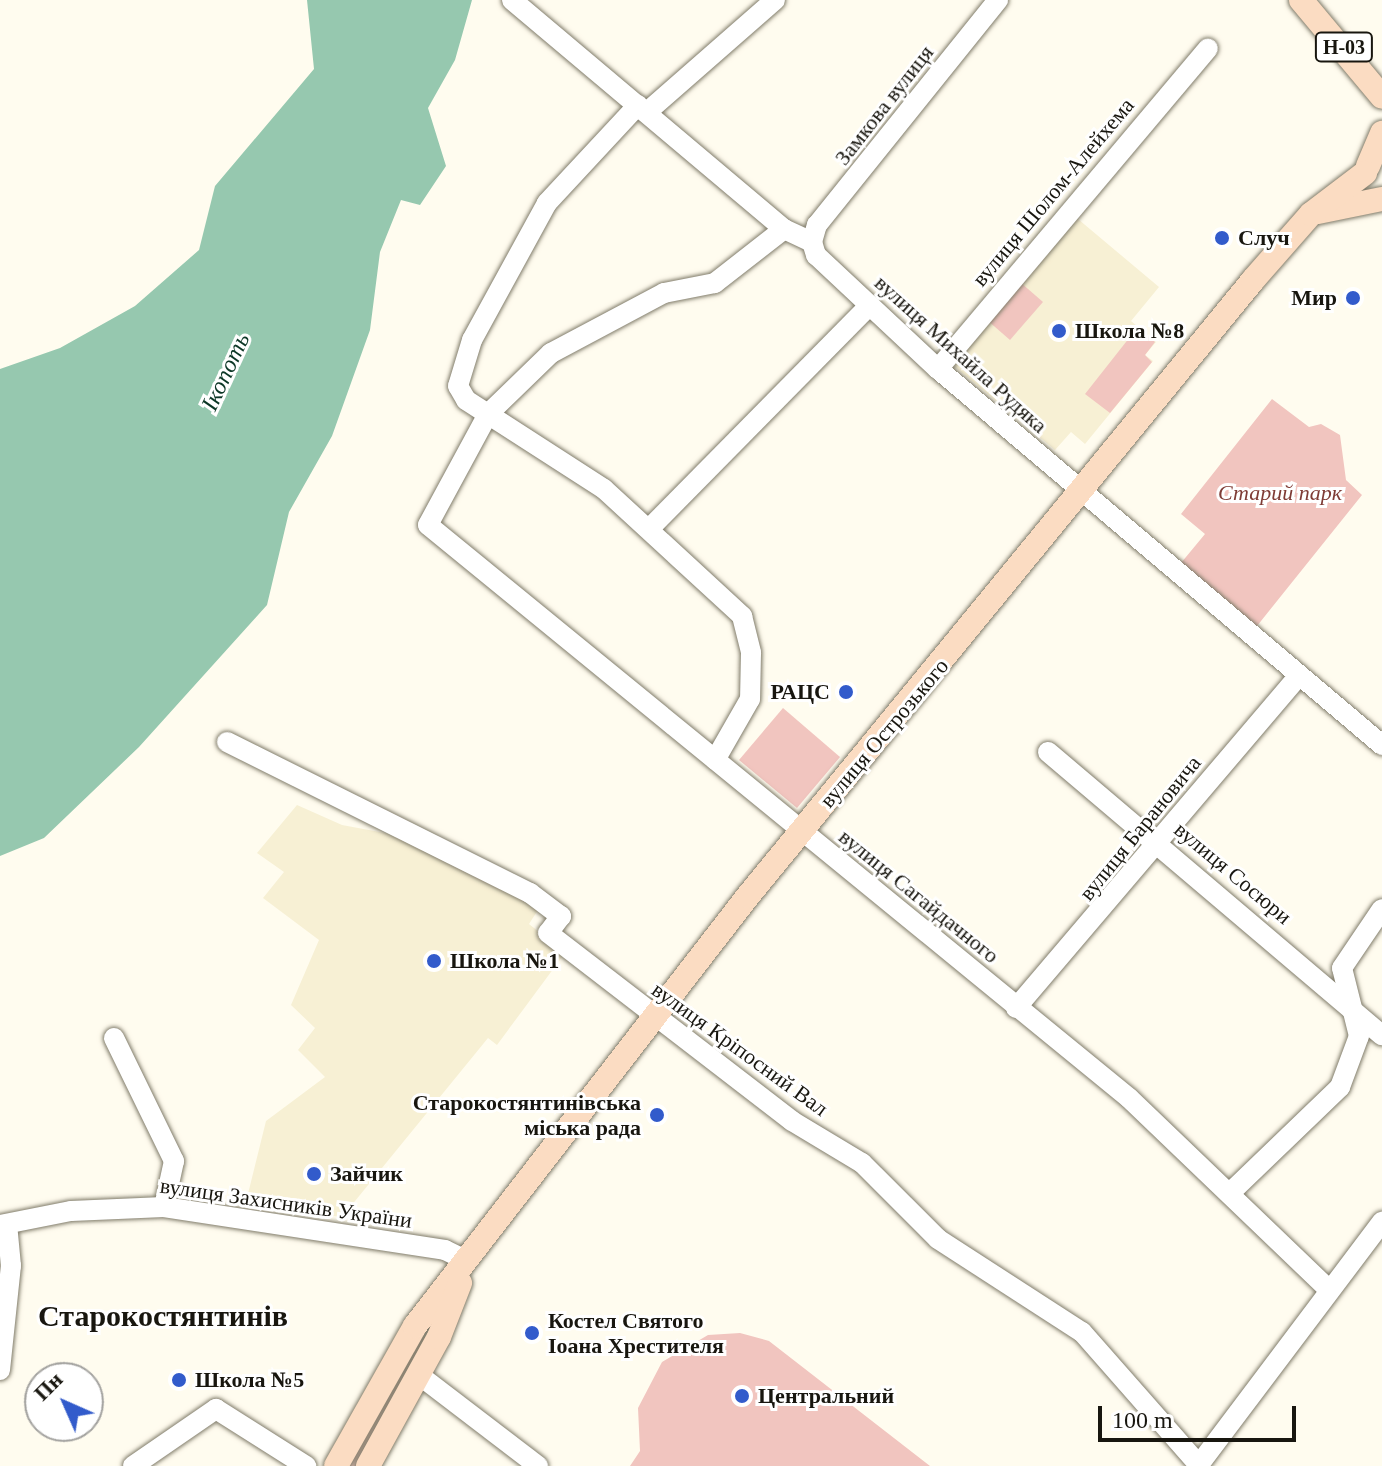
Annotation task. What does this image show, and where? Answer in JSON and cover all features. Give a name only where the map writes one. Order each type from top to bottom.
[{"type":"main road","name":"Н-03","points":[[1301,0],[1382,97]]},
{"type":"main road","points":[[1382,133],[1367,186],[1382,198]]},
{"type":"main road","name":"вулиця Острозького","points":[[336,1466],[415,1326],[800,832],[1311,214],[1372,165]]},
{"type":"main road","points":[[1311,214],[1382,198]]},
{"type":"main road","name":"вулиця Острозького","points":[[368,1466],[439,1337],[468,1261]]},
{"type":"main road","points":[[415,1326],[430,1325],[439,1337]]},
{"type":"street","name":"вулиця Михайла Рудяка","points":[[512,0],[784,229],[812,242],[816,255],[938,369],[1382,745]]},
{"type":"street","points":[[715,760],[750,699],[751,653],[742,616],[650,528],[488,414],[458,386],[472,340],[547,203],[642,109],[775,0]]},
{"type":"street","name":"Замкова вулиця","points":[[812,242],[817,225],[998,0]]},
{"type":"street","name":"вулиця Шолом-Алейхема","points":[[938,369],[1208,48]]},
{"type":"street","points":[[488,414],[551,353],[664,293],[715,283],[784,229]]},
{"type":"street","points":[[650,528],[869,306]]},
{"type":"street","name":"вулиця Сагайдачного","points":[[488,414],[428,525],[1016,1008],[1232,1191],[1328,1289]]},
{"type":"street","name":"вулиця Барановича","points":[[1016,1008],[1160,843],[1299,675]]},
{"type":"street","name":"вулиця Кріпосний Вал","points":[[227,742],[530,893],[561,916],[548,933],[792,1121],[862,1163],[938,1239],[1082,1332],[1198,1465]]},
{"type":"street","name":"вулиця Сосюри","points":[[1048,752],[1346,998],[1382,1035]]},
{"type":"street","points":[[1232,1191],[1340,1087],[1359,1036],[1346,998],[1342,968],[1382,909]]},
{"type":"street","points":[[114,1038],[174,1161],[164,1207]]},
{"type":"street","name":"вулиця Захисників України","points":[[3,1224],[71,1211],[164,1207],[445,1250],[468,1261]]},
{"type":"street","points":[[1198,1465],[1328,1289],[1382,1222]]},
{"type":"street","points":[[0,1370],[11,1266],[3,1224]]},
{"type":"street","points":[[419,1375],[538,1466]]},
{"type":"street","points":[[133,1466],[216,1409],[306,1466]]},
{"type":"shaded area","name":"Школа №8","points":[[1072,214],[1159,287],[1131,321],[1156,342],[1145,355],[1153,361],[1085,444],[1071,432],[1055,450],[949,362]]},
{"type":"shaded area","name":"Школа №1","points":[[297,805],[342,825],[401,836],[485,875],[538,910],[529,924],[565,953],[497,1045],[488,1038],[342,1217],[245,1206],[266,1121],[325,1077],[298,1050],[315,1028],[291,1005],[319,940],[263,898],[284,872],[257,853]]},
{"type":"green space","points":[[1020,282],[1043,302],[1010,340],[987,320]]},
{"type":"green space","points":[[1137,328],[1155,342],[1145,355],[1152,362],[1110,413],[1085,394]]},
{"type":"green space","name":"Старий парк","points":[[1272,399],[1309,427],[1321,424],[1340,435],[1346,480],[1362,495],[1257,626],[1181,563],[1205,534],[1181,514]]},
{"type":"green space","points":[[783,708],[840,757],[797,808],[739,760]]},
{"type":"green space","points":[[415,1332],[430,1340],[361,1466],[343,1466]]},
{"type":"green space","name":"Центральний","points":[[740,1333],[769,1341],[930,1466],[630,1466],[640,1451],[638,1408],[662,1362],[708,1335]]},
{"type":"water","name":"Ікопоть","points":[[307,0],[472,0],[455,60],[428,108],[446,166],[420,205],[401,200],[380,252],[370,330],[332,436],[289,512],[267,605],[139,747],[44,838],[0,856],[0,369],[60,348],[135,306],[199,250],[215,186],[314,69]]},
{"type":"place","name":"Случ","points":[[1222,238]]},
{"type":"place","name":"Мир","points":[[1353,298]]},
{"type":"place","name":"Школа №8","points":[[1059,331]]},
{"type":"place","name":"РАЦС","points":[[846,692]]},
{"type":"place","name":"Школа №1","points":[[434,961]]},
{"type":"place","name":"Старокостянтинівська міська рада","points":[[657,1115]]},
{"type":"place","name":"Зайчик","points":[[314,1174]]},
{"type":"place","name":"Костел Святого Іоана Хрестителя","points":[[532,1333]]},
{"type":"place","name":"Школа №5","points":[[179,1380]]},
{"type":"place","name":"Центральний","points":[[742,1396]]},
{"type":"district","name":"Старокостянтинів","points":[[163,1316]]}]
